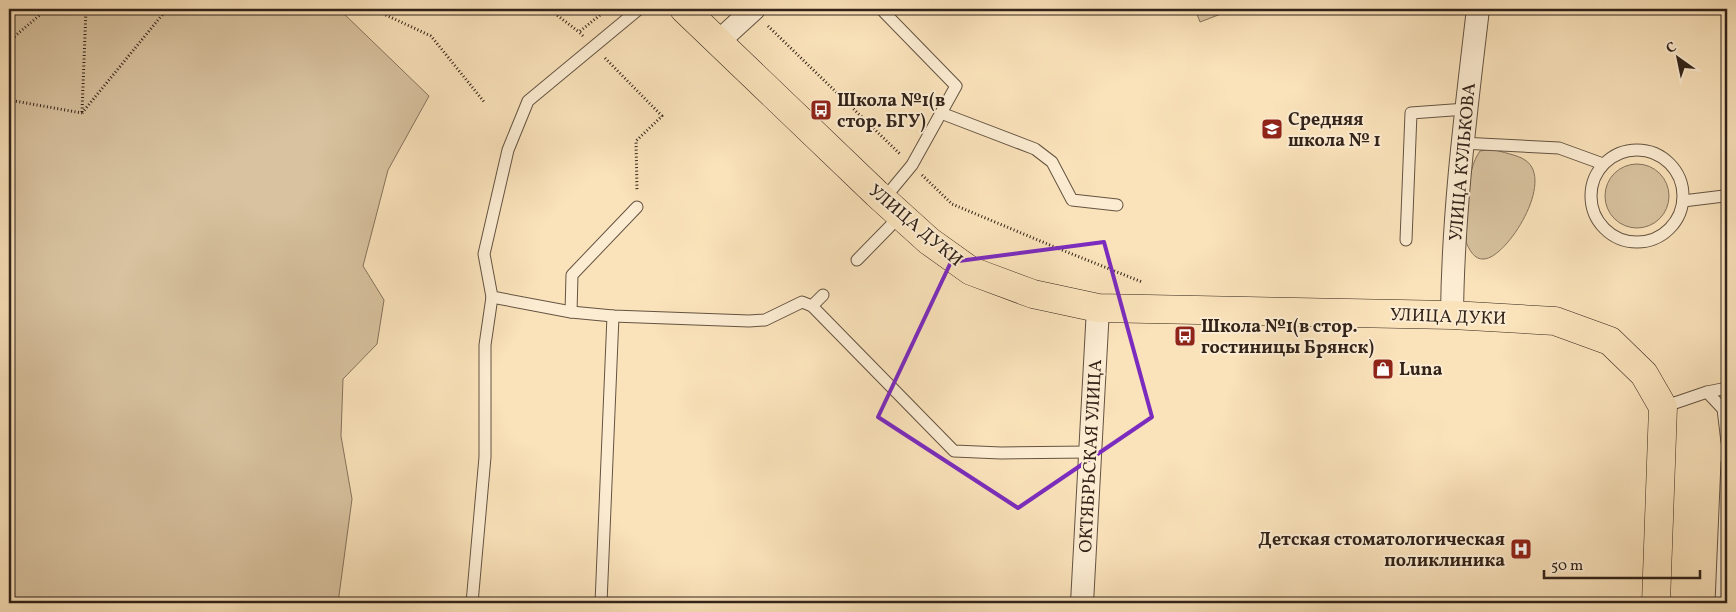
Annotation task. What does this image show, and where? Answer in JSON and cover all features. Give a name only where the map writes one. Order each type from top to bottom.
[{"type":"main road","name":"УЛИЦА ДУКИ","points":[[684,9],[719,40],[892,208],[929,241],[971,271],[1033,294],[1098,308],[1452,315],[1555,321],[1610,341],[1644,374],[1663,406]]},
{"type":"main road","points":[[1656,603],[1663,406]]},
{"type":"street","name":"УЛИЦА КУЛЬКОВА","points":[[1452,315],[1452,282],[1462,143],[1478,9]]},
{"type":"street","points":[[719,40],[753,10]]},
{"type":"street","name":"ОКТЯБРЬСКАЯ УЛИЦА","points":[[1082,603],[1098,308]]},
{"type":"lane","points":[[472,603],[485,457],[485,345],[492,297],[484,254],[508,150],[528,101],[639,9]]},
{"type":"lane","points":[[857,260],[892,208],[912,165],[956,86],[881,9]]},
{"type":"lane","points":[[1406,240],[1411,113],[1466,109]]},
{"type":"lane","points":[[941,112],[1035,149],[1052,162],[1072,200],[1117,204]]},
{"type":"lane","points":[[1462,143],[1559,148],[1603,164]]},
{"type":"lane","points":[[1630,150],[1645,150],[1659,155],[1671,165],[1680,178],[1684,193],[1682,208],[1676,222],[1665,233],[1644,242],[1636,243],[1621,240],[1608,233],[1598,222],[1592,207],[1590,192],[1594,177],[1603,164],[1615,155],[1630,150]]},
{"type":"lane","points":[[1683,201],[1724,196],[1727,194]]},
{"type":"lane","points":[[571,312],[572,275],[637,207]]},
{"type":"lane","points":[[812,306],[823,295]]},
{"type":"lane","points":[[492,297],[571,312],[613,316],[765,320],[802,302],[812,306],[954,451],[1001,453],[1090,452]]},
{"type":"lane","points":[[601,603],[613,316]]},
{"type":"lane","points":[[1663,406],[1707,392],[1727,388]]},
{"type":"lane","points":[[1707,392],[1723,409],[1727,442]]},
{"type":"lane","points":[[1721,603],[1727,462]]},
{"type":"path","points":[[9,41],[47,9]]},
{"type":"path","points":[[82,113],[86,9]]},
{"type":"path","points":[[82,113],[167,9]]},
{"type":"path","points":[[373,9],[432,36],[486,103]]},
{"type":"path","points":[[549,9],[579,32],[662,116],[636,142],[637,207]]},
{"type":"path","points":[[753,10],[952,204],[1142,282]]},
{"type":"path","points":[[579,32],[605,11]]},
{"type":"path","points":[[9,100],[82,113]]},
{"type":"highlighted area","points":[[1104,242],[1152,417],[1018,508],[878,417],[951,262]]},
{"type":"shaded area","points":[[9,9],[339,9],[429,96],[388,170],[363,266],[384,300],[377,344],[343,379],[341,436],[352,499],[338,603],[9,603]]},
{"type":"shaded area","points":[[1195,9],[1234,9],[1200,22]]},
{"type":"shaded area","points":[[1492,149],[1525,160],[1533,170],[1535,184],[1532,200],[1525,217],[1515,233],[1494,255],[1480,259],[1472,253],[1466,242],[1469,182],[1475,160],[1480,151]]},
{"type":"shaded area","points":[[1637,164],[1649,166],[1660,173],[1667,184],[1669,196],[1667,208],[1660,219],[1649,226],[1637,228],[1625,226],[1614,219],[1607,208],[1605,196],[1607,184],[1614,173],[1625,166]]},
{"type":"place","name":"Школа №1(в стор. БГУ)","points":[[821,110]]},
{"type":"place","name":"Средняя школа № 1","points":[[1272,129]]},
{"type":"place","name":"Школа №1(в стор. гостиницы Брянск)","points":[[1185,336]]},
{"type":"place","name":"Luna","points":[[1383,369]]},
{"type":"place","name":"Детская стоматологическая поликлиника","points":[[1521,549]]}]
